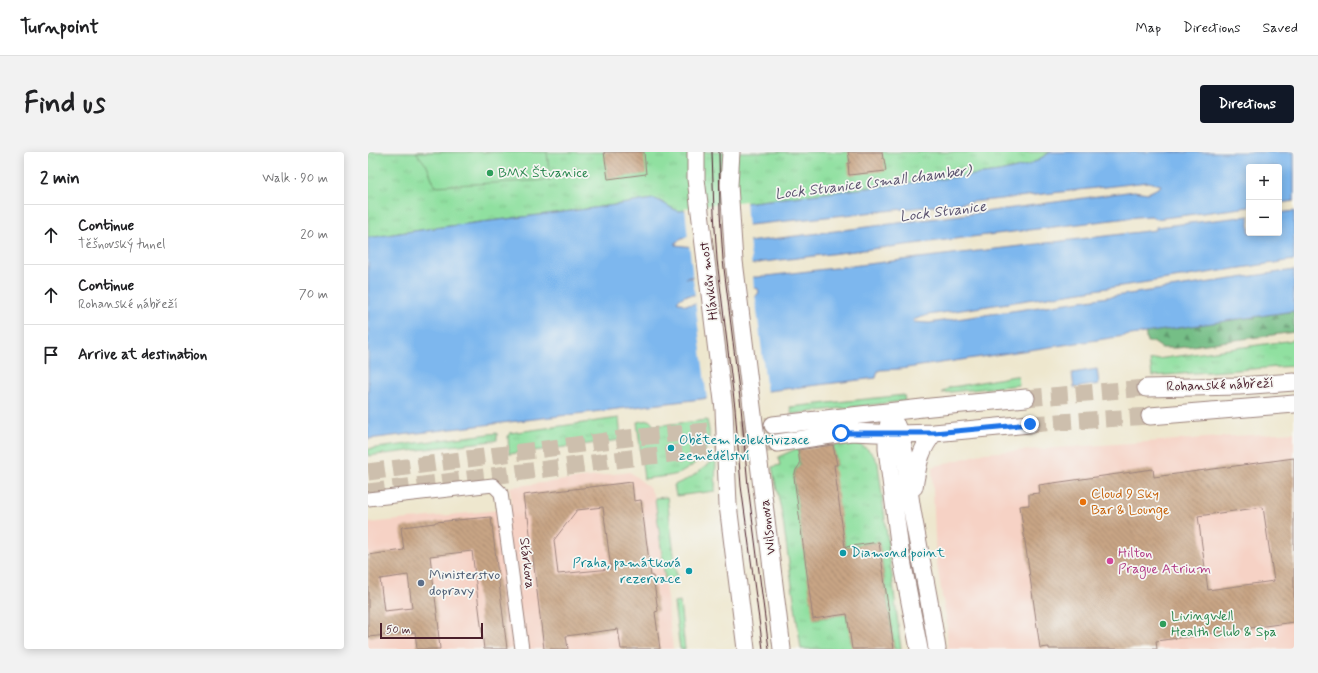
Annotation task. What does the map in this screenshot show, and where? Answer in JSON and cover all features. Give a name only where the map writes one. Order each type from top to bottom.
[{"type":"main road","name":"Hlávkův most","points":[[696,152],[696,179],[724,409],[728,505],[743,623]]},
{"type":"main road","name":"Hlávkův most","points":[[731,152],[730,208],[734,261],[752,406]]},
{"type":"main road","name":"Rohanské nábřeží","points":[[1146,388],[1239,386],[1294,382]]},
{"type":"main road","points":[[773,425],[1026,398]]},
{"type":"main road","name":"Rohanské nábřeží","points":[[1150,416],[1294,404]]},
{"type":"main road","name":"Wilsonova","points":[[752,406],[783,647]]},
{"type":"main road","points":[[890,412],[894,434],[887,449],[900,550],[919,649]]},
{"type":"main road","points":[[777,443],[846,433],[934,433],[1030,424]]},
{"type":"main road","points":[[911,503],[920,456],[927,442],[934,433]]},
{"type":"main road","points":[[894,434],[903,441],[911,503],[938,649]]},
{"type":"main road","points":[[737,649],[743,623]]},
{"type":"main road","points":[[743,623],[746,649]]},
{"type":"street","name":"Stárkova","points":[[368,498],[493,485],[501,493],[522,649]]},
{"type":"shaded area","points":[[1294,432],[1294,649],[947,649],[947,623],[936,560],[932,467],[984,453]]},
{"type":"shaded area","points":[[630,472],[649,487],[655,498],[673,649],[368,649],[368,523],[511,509],[510,487]]},
{"type":"green space","points":[[368,152],[1051,152],[1029,165],[999,172],[678,211],[656,199],[653,199],[582,210],[439,227],[368,238]]},
{"type":"green space","name":"BMX Štvanice","points":[[416,152],[547,152],[550,180],[435,186],[427,166]]},
{"type":"green space","points":[[1294,311],[1294,332],[1177,348],[1162,348],[1153,342],[1147,342],[1145,332]]},
{"type":"green space","points":[[1294,340],[1294,366],[1152,376],[1150,360]]},
{"type":"green space","points":[[1018,376],[1019,385],[941,393],[950,387]]},
{"type":"green space","points":[[904,395],[905,401],[792,414],[790,407]]},
{"type":"green space","points":[[619,418],[621,440],[509,454],[508,436],[510,433]]},
{"type":"green space","points":[[649,420],[653,426],[707,420],[709,436],[706,450],[694,464],[678,474],[644,479],[637,422]]},
{"type":"green space","points":[[497,433],[497,440],[492,441],[368,456],[368,449]]},
{"type":"green space","points":[[856,443],[869,451],[878,463],[901,649],[894,649],[879,542],[845,547],[831,466],[837,465],[833,445]]},
{"type":"green space","points":[[798,448],[800,464],[794,477],[814,619],[847,614],[852,649],[801,649],[782,514],[772,467],[780,465],[778,457]]},
{"type":"green space","points":[[716,459],[715,491],[676,496],[674,485],[690,478]]},
{"type":"green space","points":[[667,497],[677,579],[665,580],[655,498]]},
{"type":"green space","points":[[680,602],[685,649],[680,649],[674,603]]},
{"type":"water","points":[[1051,152],[1294,152],[1294,201],[1282,203],[1282,164],[1246,164],[1246,207],[1156,219],[1151,216],[1137,217],[764,262],[685,278],[758,277],[1156,230],[1156,227],[1246,216],[1246,236],[1282,236],[1282,213],[1294,211],[1294,260],[928,315],[913,320],[914,322],[929,323],[1294,270],[1294,311],[900,369],[880,370],[878,371],[876,378],[368,439],[368,238],[439,227],[582,210],[653,199],[656,199],[679,211],[999,172],[1029,165]],"holes":[[[1148,182],[1161,185],[1148,193],[1134,191],[977,213],[701,248],[676,245],[676,242],[700,230],[1001,199]],[[754,288],[758,289],[759,292],[755,297],[685,305],[677,301],[684,296]]]},
{"type":"water","points":[[1097,369],[1099,384],[1074,388],[1072,373]]},
{"type":"pier","points":[[746,201],[748,228],[701,232],[688,239],[685,208]]},
{"type":"pier","points":[[749,239],[752,267],[705,276],[753,275],[754,290],[695,297],[689,244],[701,246]]},
{"type":"pier","points":[[755,294],[767,393],[707,400],[695,301]]},
{"type":"building","points":[[604,152],[644,152],[646,174],[608,179]]},
{"type":"building","points":[[848,152],[882,152],[886,171],[849,175],[848,163],[850,163]]},
{"type":"building","name":"Diamond point","points":[[833,445],[837,465],[834,465],[845,547],[879,542],[894,649],[852,649],[847,614],[813,619],[794,477],[800,464],[798,450]]},
{"type":"building","name":"Hilton Prague Atrium","points":[[1294,458],[1294,622],[1156,641],[1157,649],[1040,648],[1020,506],[1029,505],[1029,494],[1040,493],[1039,485],[1153,469],[1154,477]],"holes":[[[1263,507],[1274,581],[1208,590],[1198,516]]]},
{"type":"building","points":[[632,482],[634,501],[641,500],[651,576],[653,576],[658,611],[655,612],[660,649],[621,649],[618,629],[566,636],[568,649],[544,649],[528,517],[526,517],[523,495]],"holes":[[[603,507],[611,569],[558,574],[554,540],[577,510]]]},
{"type":"building","name":"Ministerstvo dopravy","points":[[491,517],[507,649],[484,649],[472,551],[430,556],[440,649],[417,649],[415,632],[368,637],[368,555],[404,550],[402,527],[435,522]],"holes":[[[408,575],[412,608],[384,611],[380,579]]]},
{"type":"tunnel","points":[[1026,398],[1146,388]]},
{"type":"tunnel","points":[[1030,424],[1150,416]]},
{"type":"tunnel","points":[[368,472],[628,438],[773,425]]},
{"type":"tunnel","points":[[368,492],[631,458],[777,443]]},
{"type":"tram line","points":[[712,152],[717,260],[735,408],[741,486],[763,649]]},
{"type":"tram line","points":[[719,152],[720,213],[723,260],[741,407],[748,486],[769,649]]},
{"type":"place","name":"BMX Štvanice","points":[[490,173]]},
{"type":"place","name":"Obětem kolektivizace zemědělství","points":[[671,448]]},
{"type":"place","name":"Cloud 9 Sky Bar & Lounge","points":[[1083,502]]},
{"type":"place","name":"Diamond point","points":[[843,553]]},
{"type":"place","name":"Hilton Prague Atrium","points":[[1110,561]]},
{"type":"place","name":"Praha, památková rezervace","points":[[689,571]]},
{"type":"place","name":"Ministerstvo dopravy","points":[[421,583]]},
{"type":"place","name":"LivingWell Health Club & Spa","points":[[1163,624]]},
{"type":"route","points":[[841,433],[862,432],[916,434],[1030,424]]},
{"type":"water label","name":"Lock Stvanice (small chamber)","points":[[873,183]]},
{"type":"water label","name":"Lock Stvanice","points":[[943,212]]}]
